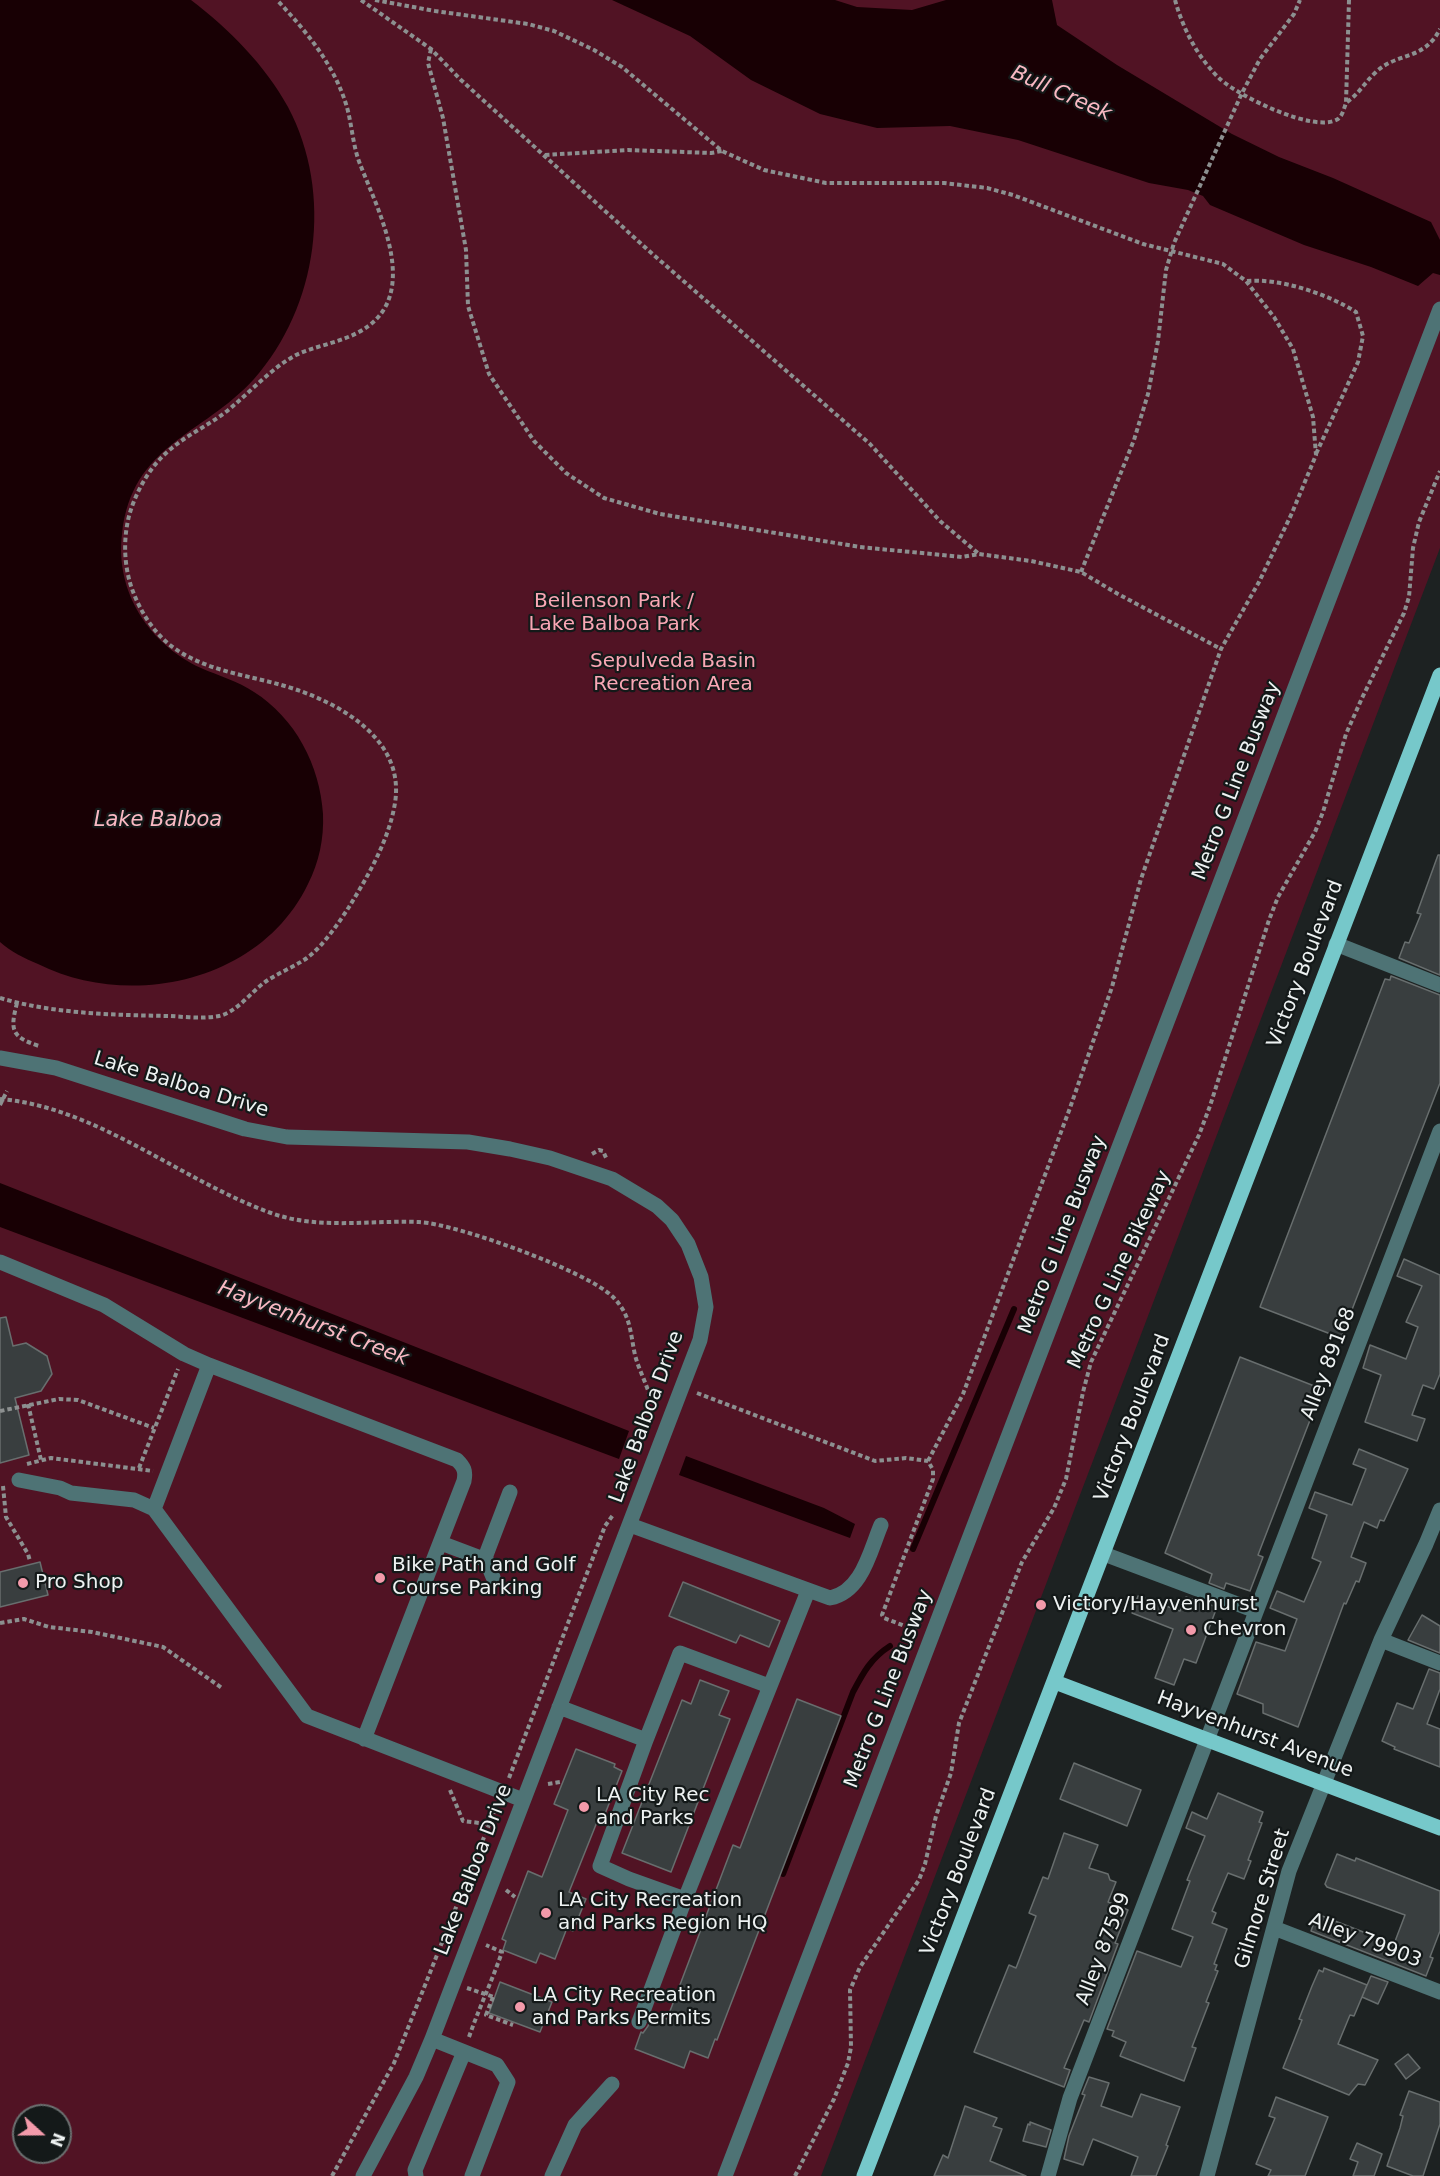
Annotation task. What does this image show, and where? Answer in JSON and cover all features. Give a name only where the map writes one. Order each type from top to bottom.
[{"type":"main road","name":"Victory Boulevard","points":[[864,2176],[1440,675]]},
{"type":"main road","name":"Hayvenhurst Avenue","points":[[1055,1682],[1440,1828]]},
{"type":"street","name":"Metro G Line Busway","points":[[725,2176],[1437,316]]},
{"type":"street","points":[[1336,944],[1440,986]]},
{"type":"street","name":"Lake Balboa Drive","points":[[0,1058],[56,1068],[245,1129],[287,1137],[468,1142],[550,1158],[612,1179],[657,1206],[672,1220],[688,1244],[701,1276],[706,1306],[700,1340],[432,2039],[416,2077],[363,2176]]},
{"type":"street","name":"Alley 89168","points":[[1207,1740],[1440,1131]]},
{"type":"street","points":[[0,1262],[104,1305],[184,1354],[209,1365],[457,1460],[464,1466],[465,1481],[364,1739]]},
{"type":"street","points":[[154,1509],[209,1365]]},
{"type":"street","points":[[20,1473],[71,1493],[134,1500],[154,1509],[307,1716],[523,1800]]},
{"type":"street","points":[[493,1576],[486,1560],[510,1492]]},
{"type":"street","name":"Gilmore Street","points":[[1207,2176],[1289,1871],[1381,1640],[1440,1510]]},
{"type":"street","points":[[630,1525],[830,1598],[842,1596],[858,1580],[881,1525]]},
{"type":"street","points":[[441,1543],[486,1560]]},
{"type":"street","points":[[1104,1554],[1256,1611]]},
{"type":"street","points":[[639,2022],[685,1899],[808,1590]]},
{"type":"street","points":[[1381,1640],[1440,1663]]},
{"type":"street","points":[[685,1899],[600,1866],[680,1653],[769,1686]]},
{"type":"street","points":[[559,1707],[646,1740]]},
{"type":"street","name":"Alley 87599","points":[[1048,2176],[1070,2098],[1207,1740]]},
{"type":"street","name":"Alley 79903","points":[[1274,1928],[1440,1992]]},
{"type":"street","points":[[432,2039],[497,2065],[508,2082],[472,2176]]},
{"type":"street","points":[[416,2176],[415,2170],[464,2052]]},
{"type":"street","points":[[552,2176],[575,2125],[612,2084]]},
{"type":"path","points":[[0,998],[29,1005],[129,1016],[206,1017],[227,1013],[264,983],[316,950],[347,910],[370,870],[391,819],[396,800],[391,765],[382,745],[364,725],[345,712],[310,695],[274,683],[213,668],[173,648],[143,614],[129,578],[125,553],[129,516],[145,479],[156,463],[171,448],[222,415],[261,380],[294,356],[357,334],[369,325],[385,307],[390,295],[393,282],[388,235],[358,160],[344,97],[318,47],[277,0]]},
{"type":"path","points":[[361,0],[432,49],[461,80],[648,250],[870,444],[940,521],[979,554]]},
{"type":"path","points":[[375,0],[528,24],[554,31],[594,50],[622,67],[722,151],[764,170],[826,183],[944,183],[987,188],[1013,195],[1143,244],[1223,264],[1246,281],[1274,316],[1293,349],[1313,417],[1316,455]]},
{"type":"path","points":[[1175,0],[1188,34],[1202,58],[1221,80],[1287,116],[1302,121],[1325,122],[1338,119],[1346,103],[1349,0]]},
{"type":"path","points":[[1081,572],[1134,440],[1148,394],[1158,341],[1166,270],[1171,251],[1242,93],[1260,59],[1294,14],[1300,0]]},
{"type":"path","points":[[1346,103],[1356,96],[1377,71],[1402,57],[1420,52],[1431,43],[1440,29]]},
{"type":"path","points":[[432,49],[428,63],[443,118],[466,250],[468,306],[489,374],[534,441],[566,474],[604,498],[660,514],[860,547],[962,557],[979,554],[1031,561],[1081,572],[1221,649]]},
{"type":"path","points":[[544,155],[628,150],[711,153],[722,151]]},
{"type":"path","points":[[928,1461],[963,1394],[1070,1108],[1112,987],[1141,879],[1221,649],[1259,582],[1292,513],[1358,362],[1364,336],[1356,312],[1339,301],[1296,287],[1261,280],[1246,281]]},
{"type":"path","name":"Metro G Line Bikeway","points":[[795,2176],[834,2099],[848,2063],[851,2047],[850,1990],[860,1967],[919,1880],[936,1816],[951,1773],[959,1723],[1022,1562],[1054,1508],[1066,1479],[1091,1362],[1199,1135],[1278,897],[1316,832],[1346,734],[1404,613],[1409,597],[1413,548],[1419,522],[1440,471]]},
{"type":"path","points":[[0,1105],[7,1090]]},
{"type":"path","points":[[2,1099],[53,1108],[86,1121],[177,1169],[279,1216],[326,1223],[436,1224],[514,1249],[589,1280],[613,1298],[624,1311],[632,1330],[639,1369],[652,1403],[652,1417]]},
{"type":"path","points":[[139,1468],[184,1354]]},
{"type":"path","points":[[682,1387],[875,1461],[906,1458],[928,1461]]},
{"type":"path","points":[[0,1411],[59,1399],[78,1400],[154,1428]]},
{"type":"path","points":[[28,1404],[41,1460]]},
{"type":"path","points":[[20,1473],[41,1460],[51,1458],[168,1473]]},
{"type":"path","points":[[919,1632],[884,1618],[882,1615],[933,1479],[933,1470],[928,1461]]},
{"type":"path","points":[[2,1482],[6,1517],[30,1561]]},
{"type":"path","points":[[0,1623],[24,1619],[49,1627],[92,1632],[163,1647],[222,1688]]},
{"type":"path","points":[[452,1773],[447,1784],[463,1821],[488,1824]]},
{"type":"path","points":[[544,1784],[560,1782]]},
{"type":"path","points":[[505,1890],[515,1897]]},
{"type":"path","points":[[464,2052],[484,1994],[493,1979],[502,1952],[483,1943]]},
{"type":"path","points":[[466,1987],[494,1997],[486,2015],[513,2025]]},
{"type":"green space","name":"Sepulveda Basin Recreation Area","points":[[0,0],[1440,0],[1440,548],[821,2176],[0,2176]]},
{"type":"water","name":"Lake Balboa","points":[[0,0],[191,0],[245,49],[279,92],[302,141],[311,176],[314,212],[312,249],[305,284],[293,318],[276,350],[254,379],[234,398],[154,460],[140,480],[128,504],[122,534],[121,555],[130,596],[139,614],[151,630],[182,658],[254,692],[282,715],[293,729],[303,744],[317,778],[323,814],[320,850],[308,884],[287,917],[259,944],[226,965],[190,978],[151,985],[112,985],[74,978],[23,957],[0,942]]},
{"type":"water","name":"Bull Creek","points":[[612,0],[835,0],[857,7],[912,10],[946,0],[1052,0],[1057,25],[1117,65],[1232,134],[1279,157],[1333,178],[1431,222],[1440,240],[1440,275],[1433,273],[1418,286],[1371,267],[1304,245],[1210,205],[1203,196],[1188,190],[1149,183],[1018,140],[950,126],[877,128],[820,114],[751,80],[690,36]]},
{"type":"water","name":"Hayvenhurst Creek","points":[[0,1183],[629,1431],[619,1459],[0,1227]]},
{"type":"water","points":[[686,1456],[824,1508],[855,1524],[850,1538],[679,1475]]},
{"type":"building","points":[[1438,855],[1440,855],[1440,975],[1399,958],[1405,942],[1409,943],[1421,914],[1417,913]]},
{"type":"building","points":[[1391,976],[1440,995],[1440,1083],[1341,1338],[1260,1307],[1385,979],[1390,980]]},
{"type":"building","points":[[1404,1259],[1440,1275],[1440,1374],[1434,1389],[1423,1385],[1412,1415],[1425,1419],[1417,1441],[1365,1422],[1381,1375],[1363,1368],[1370,1345],[1406,1359],[1418,1327],[1406,1322],[1422,1286],[1397,1276]]},
{"type":"building","points":[[6,1317],[13,1346],[26,1343],[47,1356],[52,1374],[41,1391],[15,1398],[29,1455],[0,1463],[0,1318]]},
{"type":"building","points":[[1240,1357],[1322,1389],[1258,1555],[1263,1557],[1250,1591],[1226,1583],[1224,1589],[1209,1583],[1212,1574],[1165,1553]]},
{"type":"building","points":[[1359,1449],[1408,1469],[1384,1521],[1380,1520],[1377,1528],[1364,1522],[1351,1557],[1366,1563],[1359,1582],[1356,1581],[1346,1604],[1344,1603],[1298,1727],[1263,1713],[1263,1704],[1237,1694],[1256,1642],[1285,1651],[1297,1619],[1270,1608],[1277,1591],[1304,1602],[1321,1562],[1312,1558],[1327,1515],[1309,1508],[1315,1492],[1352,1505],[1366,1469],[1353,1464]]},
{"type":"building","name":"Pro Shop","points":[[40,1562],[48,1595],[0,1607],[0,1572]]},
{"type":"building","points":[[683,1582],[780,1621],[769,1647],[740,1635],[736,1643],[669,1616]]},
{"type":"building","points":[[1138,1596],[1180,1611],[1186,1597],[1217,1607],[1196,1663],[1184,1659],[1174,1685],[1155,1678],[1173,1629],[1132,1613]]},
{"type":"building","points":[[1422,1615],[1440,1626],[1440,1653],[1408,1640]]},
{"type":"building","points":[[1429,1669],[1440,1673],[1440,1689],[1427,1724],[1440,1729],[1440,1767],[1394,1749],[1395,1747],[1382,1741],[1397,1703],[1413,1709]]},
{"type":"building","points":[[700,1680],[729,1691],[719,1715],[730,1719],[671,1872],[622,1853],[682,1700],[691,1704]]},
{"type":"building","points":[[797,1699],[841,1716],[717,2040],[715,2039],[708,2058],[690,2051],[684,2068],[635,2049],[641,2032],[643,2033],[648,2026],[652,2015],[667,2019],[733,1845],[740,1848]]},
{"type":"building","points":[[576,1749],[615,1764],[614,1767],[622,1771],[603,1819],[599,1817],[569,1892],[586,1899],[573,1931],[567,1928],[555,1959],[540,1953],[536,1963],[503,1950],[506,1941],[502,1939],[528,1871],[542,1877],[568,1810],[554,1804]]},
{"type":"building","points":[[1074,1763],[1141,1790],[1127,1826],[1060,1799]]},
{"type":"building","points":[[1218,1793],[1263,1812],[1259,1822],[1262,1823],[1248,1860],[1251,1861],[1244,1879],[1228,1873],[1212,1911],[1216,1913],[1212,1923],[1227,1929],[1214,1964],[1217,1965],[1215,1970],[1218,1971],[1206,2002],[1209,2003],[1192,2047],[1196,2048],[1184,2081],[1120,2056],[1126,2042],[1112,2036],[1114,2031],[1107,2029],[1137,1951],[1181,1967],[1193,1937],[1172,1929],[1190,1881],[1187,1880],[1205,1836],[1186,1828],[1192,1812],[1207,1819]]},
{"type":"building","points":[[1064,1833],[1098,1845],[1089,1868],[1108,1874],[1110,1880],[1116,1882],[1108,1902],[1128,1910],[1089,2022],[1084,2020],[1064,2068],[1070,2070],[1064,2087],[974,2052],[1009,1965],[1016,1968],[1036,1916],[1029,1913],[1043,1877],[1048,1879]]},
{"type":"building","points":[[1337,1854],[1355,1861],[1356,1858],[1440,1891],[1440,1931],[1430,1957],[1433,1958],[1426,1976],[1311,1931],[1317,1914],[1394,1944],[1405,1915],[1327,1887],[1325,1884]]},
{"type":"building","points":[[1324,1968],[1367,1985],[1354,2016],[1350,2015],[1338,2044],[1378,2060],[1365,2085],[1358,2084],[1349,2095],[1283,2068],[1302,2020],[1299,2019],[1312,1986],[1319,1970],[1323,1972]]},
{"type":"building","points":[[1371,1976],[1388,1982],[1378,2004],[1362,1997]]},
{"type":"building","name":"LA City Recreation and Parks Permits","points":[[500,1982],[552,2002],[540,2032],[489,2013]]},
{"type":"building","points":[[1408,2054],[1420,2068],[1406,2079],[1395,2064]]},
{"type":"building","points":[[1089,2077],[1109,2083],[1101,2106],[1132,2117],[1141,2094],[1180,2107],[1156,2176],[1131,2176],[1138,2157],[1093,2139],[1083,2165],[1064,2159],[1069,2136],[1085,2095],[1082,2094]]},
{"type":"building","points":[[1409,2091],[1440,2102],[1440,2124],[1423,2176],[1413,2176],[1387,2166],[1400,2128],[1403,2116],[1400,2115]]},
{"type":"building","points":[[1276,2097],[1328,2117],[1305,2176],[1268,2176],[1271,2170],[1256,2164],[1275,2118],[1269,2116]]},
{"type":"building","points":[[965,2106],[997,2118],[993,2126],[1002,2129],[990,2161],[1026,2176],[934,2176],[943,2155],[948,2158]]},
{"type":"building","points":[[1030,2122],[1051,2130],[1046,2147],[1023,2141]]},
{"type":"building","points":[[1357,2143],[1382,2154],[1374,2176],[1353,2176],[1358,2162],[1350,2159]]},
{"type":"waterway","points":[[913,1549],[1014,1309]]},
{"type":"waterway","points":[[783,1874],[853,1692],[864,1672],[890,1646]]},
{"type":"place","name":"Bike Path and Golf Course Parking","points":[[380,1578]]},
{"type":"place","name":"Pro Shop","points":[[23,1583]]},
{"type":"place","name":"Victory/Hayvenhurst","points":[[1041,1605]]},
{"type":"place","name":"Chevron","points":[[1191,1630]]},
{"type":"place","name":"LA City Rec and Parks","points":[[584,1807]]},
{"type":"place","name":"LA City Recreation and Parks Region HQ","points":[[546,1913]]},
{"type":"place","name":"LA City Recreation and Parks Permits","points":[[520,2007]]},
{"type":"park label","name":"Beilenson Park / Lake Balboa Park","points":[[614,614]]}]
